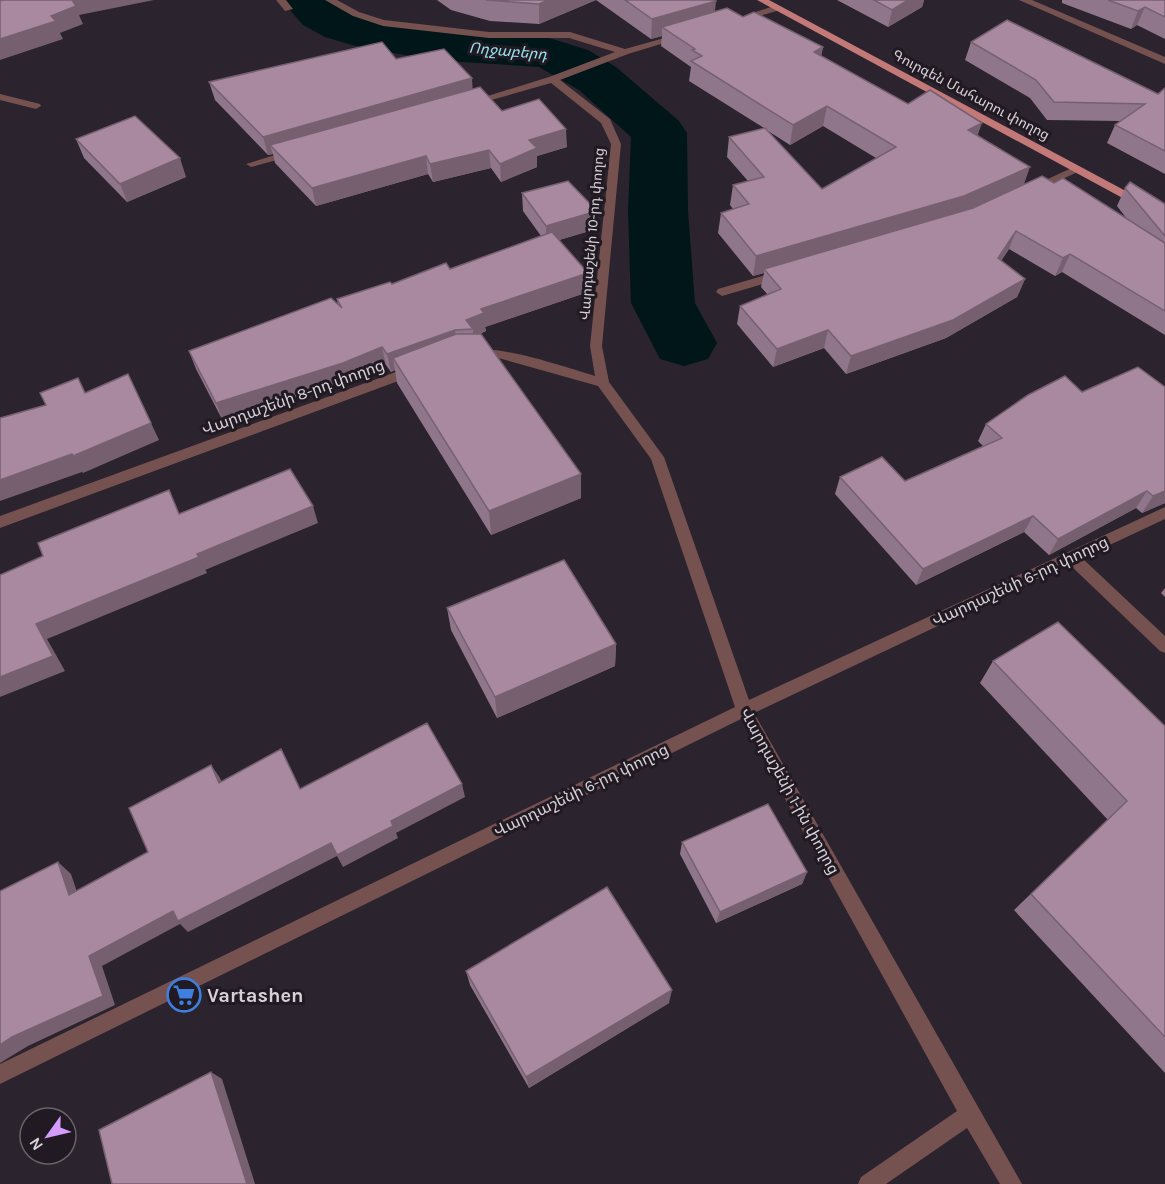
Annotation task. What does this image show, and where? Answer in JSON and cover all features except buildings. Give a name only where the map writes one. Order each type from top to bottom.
[{"type":"main road","name":"Գուրգեն Մահարու փողոց","points":[[762,0],[1165,217]]},
{"type":"street","points":[[281,0],[288,9]]},
{"type":"street","points":[[330,0],[356,14],[384,23],[489,35],[570,35],[622,53]]},
{"type":"street","points":[[1024,0],[1165,61]]},
{"type":"street","points":[[733,20],[777,8]]},
{"type":"street","points":[[464,104],[557,78],[622,53],[690,33]]},
{"type":"street","name":"Վարդաշենի 10-րդ փողոց","points":[[557,78],[606,121],[616,144],[596,346],[603,383]]},
{"type":"street","points":[[0,97],[36,106]]},
{"type":"street","points":[[250,164],[307,148]]},
{"type":"street","points":[[1024,193],[1076,169]]},
{"type":"street","points":[[722,292],[790,272]]},
{"type":"street","points":[[458,354],[495,353],[603,383]]},
{"type":"street","name":"Վարդաշենի 8-րդ փողոց","points":[[0,522],[425,366]]},
{"type":"street","name":"Վարդաշենի 1-ին փողոց","points":[[603,383],[657,457],[744,710],[970,1114],[1012,1184]]},
{"type":"street","name":"Վարդաշենի 6-րդ փողոց","points":[[0,1074],[744,710],[1165,513]]},
{"type":"street","points":[[1071,557],[1165,646]]},
{"type":"street","points":[[868,1184],[970,1114]]},
{"type":"waterway","name":"Ողջաբերդ","points":[[306,0],[321,15],[343,26],[370,34],[431,44],[549,53],[584,69],[623,99],[659,133],[658,211],[663,303],[684,343]]},
{"type":"place","name":"Vartashen","points":[[184,995]]}]
